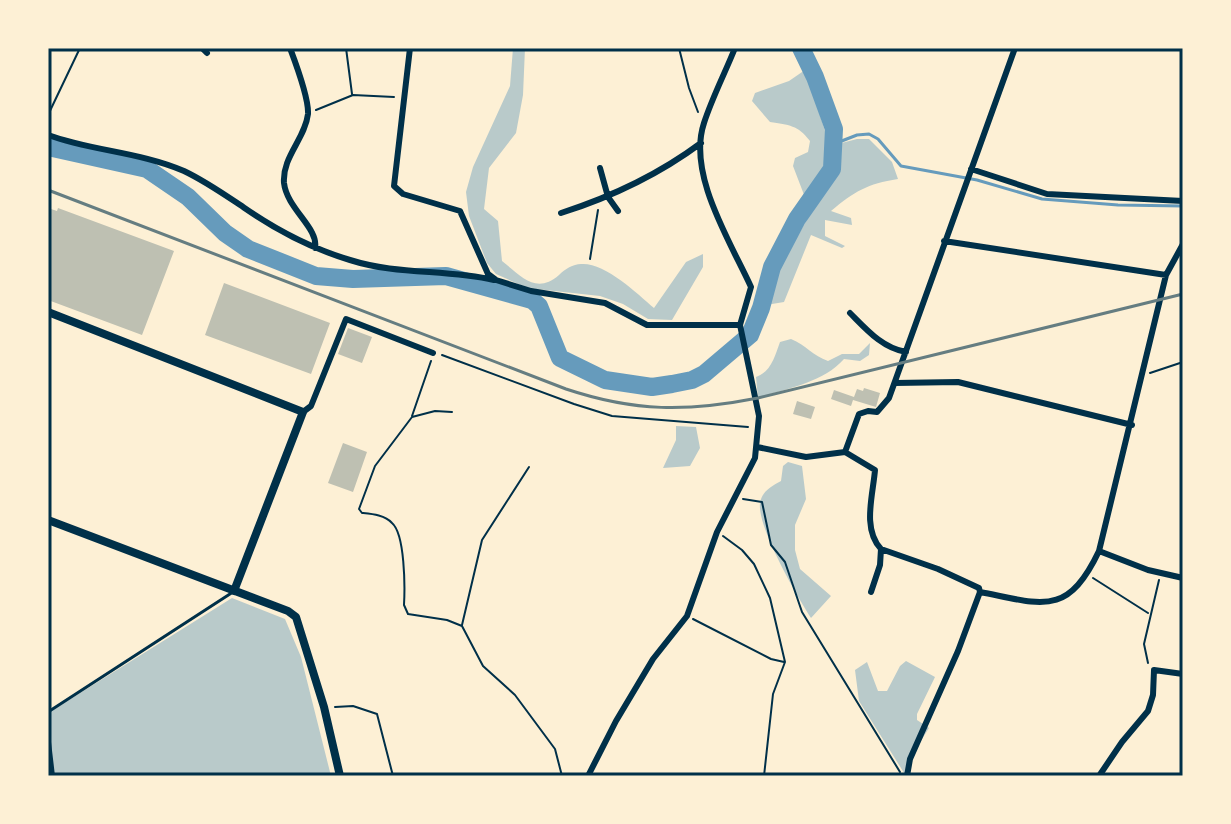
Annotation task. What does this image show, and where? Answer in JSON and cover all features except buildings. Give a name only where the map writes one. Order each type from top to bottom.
[{"type":"street","points":[[290,48],[308,113],[287,162],[285,185],[292,207],[315,235],[315,248]]},
{"type":"street","points":[[410,48],[394,186],[403,194],[460,211],[483,266],[496,280]]},
{"type":"street","points":[[588,776],[653,659],[687,616],[717,532],[749,472],[757,447],[759,427],[747,351],[740,328],[751,287],[701,171],[703,124],[735,48]]},
{"type":"street","points":[[845,452],[859,414],[877,412],[884,407],[895,383],[1015,48]]},
{"type":"street","points":[[48,135],[181,170],[214,186],[283,233],[347,259],[391,270],[448,271],[496,280],[543,294],[605,303],[647,325],[740,328]]},
{"type":"street","points":[[561,213],[608,197],[682,157],[701,143]]},
{"type":"street","points":[[600,168],[608,197],[618,211]]},
{"type":"street","points":[[971,169],[1047,194],[1183,201]]},
{"type":"street","points":[[944,241],[1166,275]]},
{"type":"street","points":[[980,592],[1048,603],[1065,597],[1086,575],[1099,551],[1166,275],[1183,244]]},
{"type":"street","points":[[48,312],[303,412]]},
{"type":"street","points":[[850,313],[893,350],[906,352]]},
{"type":"street","points":[[234,591],[303,412],[311,406],[346,319],[433,353]]},
{"type":"street","points":[[895,383],[958,382],[1132,425]]},
{"type":"street","points":[[757,447],[806,457],[845,452],[875,470],[870,527],[873,541],[881,549],[963,578],[979,588],[958,651],[905,776]]},
{"type":"street","points":[[48,520],[288,611],[296,617],[324,707],[340,776]]},
{"type":"street","points":[[871,592],[880,565],[881,549]]},
{"type":"street","points":[[1099,551],[1161,574],[1183,578]]},
{"type":"street","points":[[1099,776],[1148,711],[1153,695],[1154,670],[1183,674]]},
{"type":"street","points":[[48,742],[52,776]]},
{"type":"lane","points":[[48,712],[234,591]]},
{"type":"path","points":[[48,115],[80,48]]},
{"type":"path","points":[[346,48],[353,95]]},
{"type":"path","points":[[679,48],[689,88],[703,124]]},
{"type":"path","points":[[308,113],[353,95],[404,97]]},
{"type":"path","points":[[590,259],[594,220],[608,197]]},
{"type":"path","points":[[562,776],[555,749],[515,695],[483,666],[462,626],[447,620],[408,614],[404,605],[401,540],[396,528],[391,521],[362,513],[359,509],[375,466],[412,417],[433,353],[612,416],[759,427]]},
{"type":"path","points":[[1143,375],[1183,362]]},
{"type":"path","points":[[412,417],[435,411],[452,412]]},
{"type":"path","points":[[462,626],[482,540],[529,467]]},
{"type":"path","points":[[734,499],[762,502],[771,545],[785,562],[802,612],[873,732],[905,776]]},
{"type":"path","points":[[717,532],[742,550],[754,564],[770,598],[785,662],[773,694],[764,776]]},
{"type":"path","points":[[1154,670],[1149,667],[1144,644],[1161,574]]},
{"type":"path","points":[[1086,575],[1149,614]]},
{"type":"path","points":[[687,616],[765,657],[785,662]]},
{"type":"path","points":[[324,707],[353,706],[377,714],[393,776]]},
{"type":"shaded area","points":[[513,48],[525,48],[523,95],[516,133],[489,168],[484,209],[498,221],[502,261],[522,277],[536,283],[551,281],[575,265],[600,268],[654,308],[686,262],[703,254],[703,267],[672,320],[648,319],[623,304],[600,296],[527,288],[496,274],[487,263],[469,216],[466,192],[473,167],[510,86]]},
{"type":"shaded area","points":[[805,70],[830,146],[869,139],[892,162],[898,179],[862,189],[831,211],[851,218],[852,225],[825,220],[825,236],[845,246],[842,248],[811,235],[784,302],[766,305],[776,273],[811,213],[793,166],[795,158],[808,152],[810,141],[793,127],[770,122],[752,101],[755,93],[789,81]]},
{"type":"shaded area","points":[[791,339],[828,361],[842,354],[859,354],[870,343],[869,355],[860,361],[844,359],[815,379],[758,398],[756,377],[769,367],[780,342]]},
{"type":"shaded area","points":[[676,426],[696,427],[700,448],[690,466],[663,468],[676,440]]},
{"type":"shaded area","points":[[788,462],[802,466],[806,499],[795,525],[795,550],[800,569],[831,596],[811,618],[779,561],[761,514],[763,495],[781,481],[783,466]]},
{"type":"shaded area","points":[[232,598],[285,619],[301,657],[331,776],[48,776],[48,713]]},
{"type":"shaded area","points":[[906,661],[935,677],[917,714],[917,720],[929,728],[917,747],[906,776],[859,701],[855,670],[867,662],[878,691],[887,691]]},
{"type":"waterway","points":[[48,147],[147,169],[188,197],[225,233],[248,249],[316,276],[353,279],[446,276],[532,300],[539,306],[560,358],[605,380],[652,387],[692,380],[704,374],[750,335],[772,267],[797,219],[832,169],[834,129],[801,48]]},
{"type":"waterway","points":[[834,144],[869,134],[878,139],[901,166],[977,180],[1042,199],[1183,206]]},
{"type":"railway","points":[[48,190],[566,389],[638,406],[708,406],[758,398],[1183,294]]}]
